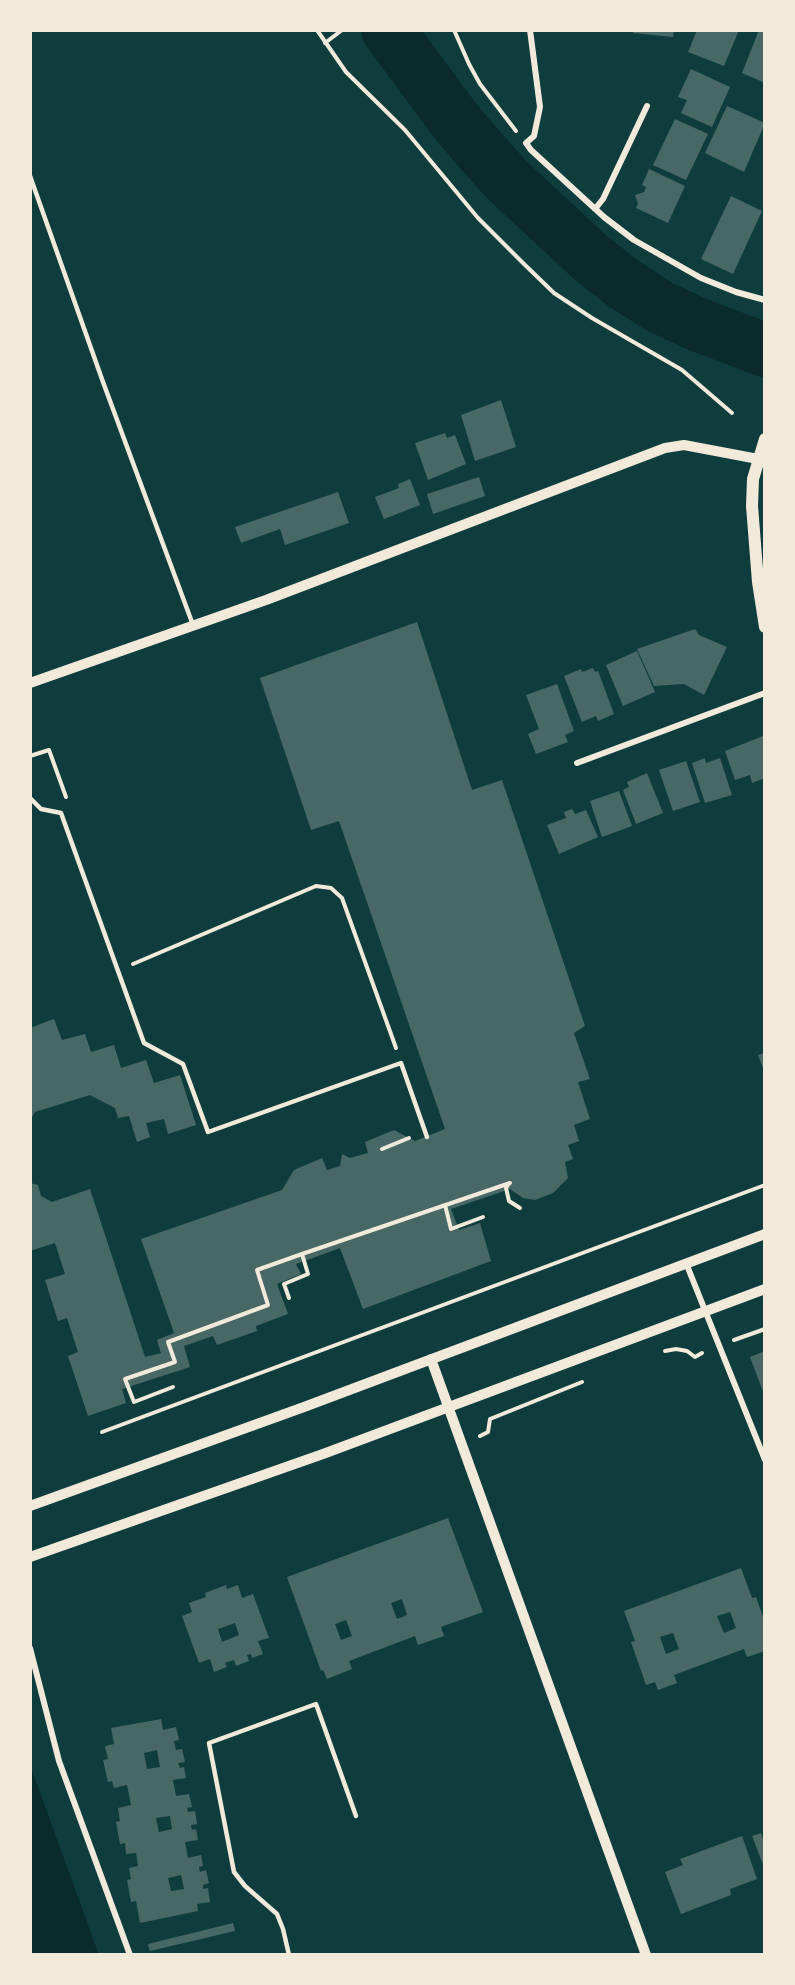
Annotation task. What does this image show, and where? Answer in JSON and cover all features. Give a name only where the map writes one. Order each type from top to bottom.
[{"type":"main road","points":[[765,439],[753,479],[752,506],[758,582],[765,627]]},
{"type":"street","points":[[530,30],[540,107],[534,136],[526,143],[595,209],[634,240],[701,278],[736,292],[765,300]]},
{"type":"street","points":[[595,209],[603,199],[647,106]]},
{"type":"street","points":[[30,683],[266,600],[665,447],[684,445],[758,459]]},
{"type":"street","points":[[577,763],[765,693]]},
{"type":"street","points":[[30,1506],[765,1234]]},
{"type":"street","points":[[686,1263],[765,1460]]},
{"type":"street","points":[[30,1557],[323,1454],[765,1289]]},
{"type":"street","points":[[430,1359],[646,1955]]},
{"type":"street","points":[[30,1648],[59,1761],[130,1955]]},
{"type":"lane","points":[[30,176],[193,625]]},
{"type":"lane","points":[[30,798],[41,808],[61,813],[144,1042],[183,1064],[208,1132],[402,1063],[428,1137]]},
{"type":"lane","points":[[289,1955],[284,1929],[277,1914],[245,1886],[234,1872],[209,1743],[316,1704],[356,1816]]},
{"type":"path","points":[[316,30],[346,72],[405,130],[478,218],[554,293],[592,318],[682,370],[732,413]]},
{"type":"path","points":[[325,43],[342,30]]},
{"type":"path","points":[[454,30],[480,84],[526,143]]},
{"type":"path","points":[[127,966],[316,886],[331,888],[342,898],[402,1063]]},
{"type":"path","points":[[382,1149],[408,1138]]},
{"type":"path","points":[[172,1387],[134,1402],[125,1379],[175,1362],[168,1342],[268,1305],[257,1270],[510,1183],[506,1188],[509,1201],[520,1209]]},
{"type":"path","points":[[102,1432],[765,1185]]},
{"type":"path","points":[[445,1205],[451,1229],[483,1217]]},
{"type":"path","points":[[289,1298],[284,1284],[308,1274],[302,1254]]},
{"type":"path","points":[[655,1354],[676,1349],[687,1351],[695,1357],[765,1329]]},
{"type":"path","points":[[462,1445],[488,1432],[490,1419],[592,1378]]},
{"type":"water","points":[[30,1765],[99,1955],[30,1955]]},
{"type":"building","points":[[633,30],[674,30],[673,37],[633,33]]},
{"type":"building","points":[[697,30],[739,30],[724,66],[688,52]]},
{"type":"building","points":[[759,30],[765,30],[765,83],[742,73]]},
{"type":"building","points":[[691,69],[730,87],[712,127],[681,113],[687,100],[678,97]]},
{"type":"building","points":[[727,106],[765,123],[744,172],[705,153]]},
{"type":"building","points":[[675,119],[708,134],[686,180],[653,165]]},
{"type":"building","points":[[649,169],[685,186],[668,223],[636,208],[638,204],[635,195],[644,192],[646,187],[642,185]]},
{"type":"building","points":[[731,196],[762,211],[733,274],[701,259]]},
{"type":"building","points":[[501,400],[516,447],[475,461],[461,415]]},
{"type":"building","points":[[445,433],[447,438],[455,435],[466,464],[428,480],[415,443]]},
{"type":"building","points":[[479,477],[485,496],[433,514],[427,494]]},
{"type":"building","points":[[410,479],[420,505],[384,519],[375,497],[399,488],[398,484]]},
{"type":"building","points":[[338,492],[349,523],[285,545],[280,529],[241,543],[235,527]]},
{"type":"building","points":[[417,622],[472,790],[502,780],[585,1026],[574,1033],[590,1079],[578,1082],[590,1119],[574,1125],[579,1141],[568,1145],[573,1159],[565,1162],[568,1178],[553,1193],[535,1200],[523,1198],[510,1189],[451,1209],[459,1230],[480,1223],[491,1261],[363,1309],[340,1248],[296,1264],[301,1274],[277,1284],[288,1314],[256,1326],[257,1331],[217,1345],[213,1336],[184,1346],[190,1367],[122,1389],[126,1403],[88,1416],[68,1356],[78,1352],[67,1318],[58,1321],[45,1280],[65,1274],[55,1243],[30,1251],[30,1183],[38,1185],[41,1196],[52,1202],[90,1189],[145,1357],[161,1353],[157,1340],[174,1333],[141,1239],[282,1190],[294,1170],[322,1158],[327,1170],[340,1166],[342,1154],[350,1158],[368,1153],[365,1142],[394,1130],[415,1141],[445,1129],[339,821],[311,830],[260,678]]},
{"type":"building","points":[[695,629],[699,635],[727,647],[704,695],[684,684],[654,686],[637,649]]},
{"type":"building","points":[[637,651],[655,692],[623,706],[606,665]]},
{"type":"building","points":[[593,668],[595,672],[598,671],[614,714],[598,721],[596,716],[582,722],[564,676],[581,669],[582,672]]},
{"type":"building","points":[[557,684],[574,731],[565,735],[568,742],[536,754],[528,734],[539,729],[526,695]]},
{"type":"building","points":[[763,736],[765,778],[752,783],[750,775],[735,780],[725,751]]},
{"type":"building","points":[[705,758],[706,763],[720,758],[732,795],[705,803],[692,763]]},
{"type":"building","points":[[686,761],[700,802],[673,811],[659,770]]},
{"type":"building","points":[[647,773],[663,813],[636,824],[623,790],[629,787],[627,782]]},
{"type":"building","points":[[619,791],[632,826],[602,837],[590,801]]},
{"type":"building","points":[[572,809],[575,814],[586,810],[598,837],[559,854],[547,825],[566,818],[564,812]]},
{"type":"building","points":[[54,1019],[62,1040],[85,1034],[91,1052],[114,1045],[121,1068],[146,1060],[154,1083],[180,1075],[196,1125],[168,1134],[164,1119],[146,1123],[150,1137],[137,1142],[129,1116],[118,1118],[115,1108],[90,1095],[35,1112],[30,1121],[30,1028]]},
{"type":"building","points":[[765,1053],[765,1074],[758,1055]]},
{"type":"building","points":[[765,1351],[765,1397],[750,1357]]},
{"type":"building","points":[[448,1518],[483,1612],[441,1627],[444,1636],[418,1645],[415,1636],[349,1661],[352,1669],[327,1679],[323,1670],[321,1671],[287,1577]],"holes":[[[402,1599],[407,1615],[397,1619],[391,1603]],[[346,1620],[352,1636],[341,1640],[335,1624]]]},
{"type":"building","points":[[741,1568],[752,1598],[756,1597],[765,1622],[765,1641],[763,1642],[765,1651],[747,1657],[744,1649],[674,1675],[677,1683],[658,1690],[655,1682],[646,1685],[631,1642],[635,1641],[624,1611]],"holes":[[[730,1612],[736,1628],[724,1633],[717,1616]],[[673,1633],[679,1649],[666,1654],[660,1637]]]},
{"type":"building","points":[[226,1585],[227,1589],[238,1585],[242,1598],[253,1594],[269,1638],[258,1641],[263,1654],[252,1658],[251,1654],[247,1655],[249,1661],[236,1666],[234,1660],[225,1663],[227,1667],[214,1672],[210,1659],[199,1663],[182,1616],[192,1612],[189,1603],[206,1597],[205,1593]],"holes":[[[235,1623],[239,1635],[222,1642],[218,1629]]]},
{"type":"building","points":[[161,1719],[163,1730],[176,1727],[179,1740],[174,1741],[176,1750],[182,1749],[185,1762],[178,1763],[180,1768],[184,1767],[186,1778],[173,1780],[176,1796],[189,1794],[192,1807],[187,1808],[188,1812],[195,1811],[197,1824],[191,1825],[192,1830],[196,1829],[198,1840],[185,1842],[188,1858],[201,1855],[203,1866],[199,1867],[200,1872],[206,1870],[209,1883],[203,1885],[203,1889],[208,1888],[210,1902],[197,1904],[198,1911],[140,1923],[136,1901],[131,1902],[127,1880],[131,1879],[129,1868],[138,1866],[136,1853],[126,1854],[125,1843],[120,1844],[116,1822],[120,1821],[118,1808],[131,1805],[127,1785],[114,1788],[112,1781],[108,1782],[103,1760],[108,1759],[105,1746],[114,1744],[111,1728]],"holes":[[[157,1750],[160,1767],[147,1769],[144,1753]],[[170,1816],[172,1829],[159,1832],[156,1818]],[[181,1875],[184,1889],[171,1891],[168,1878]]]},
{"type":"building","points":[[761,1833],[765,1845],[765,1870],[752,1836]]},
{"type":"building","points":[[742,1836],[757,1879],[730,1889],[731,1895],[681,1914],[665,1872],[683,1865],[680,1859]]},
{"type":"building","points":[[233,1923],[235,1931],[150,1951],[148,1944]]},
{"type":"waterway","points":[[388,30],[457,123],[482,152],[507,180],[591,258],[624,284],[660,307],[699,325],[765,350]]}]
